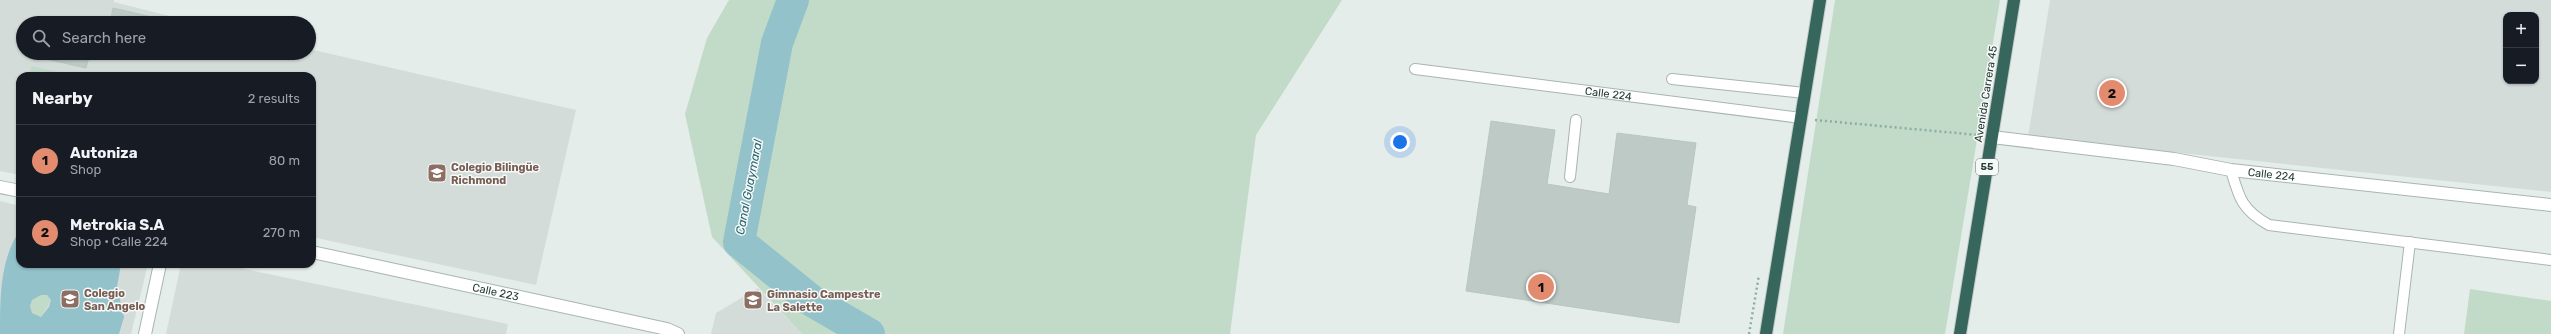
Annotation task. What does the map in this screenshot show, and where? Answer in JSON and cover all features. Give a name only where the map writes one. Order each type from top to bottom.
[{"type":"highway","points":[[1766,334],[1820,0]]},
{"type":"highway","name":"Avenida Carrera 45","points":[[1960,334],[2014,0]]},
{"type":"street","name":"Calle 224","points":[[1992,137],[2174,159],[2231,170],[2551,205]]},
{"type":"street","points":[[0,187],[16,190]]},
{"type":"street","name":"Calle 223","points":[[316,253],[667,329],[678,334]]},
{"type":"street","points":[[145,334],[159,268]]},
{"type":"lane","name":"Calle 224","points":[[1415,69],[1801,118]]},
{"type":"lane","points":[[1672,79],[1805,93]]},
{"type":"lane","points":[[1570,177],[1576,120]]},
{"type":"lane","points":[[2231,170],[2238,198],[2257,218],[2269,225],[2551,260]]},
{"type":"lane","points":[[2399,334],[2410,242]]},
{"type":"path","points":[[1801,118],[1992,137]]},
{"type":"shaded area","name":"Colegio Bilingüe Richmond","points":[[0,0],[114,0],[114,2],[169,16],[16,16],[16,60],[316,60],[316,51],[576,110],[536,285],[316,238],[316,72],[16,72],[16,174],[0,171]]},
{"type":"shaded area","points":[[2050,0],[2551,0],[2551,192],[2028,137]]},
{"type":"shaded area","name":"Colegio San Angelo","points":[[0,201],[16,205],[16,268],[147,268],[131,334],[0,334]]},
{"type":"shaded area","points":[[180,268],[240,268],[508,324],[506,334],[166,334]]},
{"type":"shaded area","name":"Gimnasio Campestre La Salette","points":[[758,288],[802,334],[711,334],[716,313]]},
{"type":"green space","points":[[729,0],[1342,0],[1256,135],[1230,334],[802,334],[712,237],[685,114],[707,38]]},
{"type":"green space","points":[[1835,0],[2000,0],[1945,334],[1783,334]]},
{"type":"green space","points":[[31,66],[55,71],[55,72],[30,72]]},
{"type":"green space","points":[[2470,289],[2551,301],[2551,334],[2464,334]]},
{"type":"green space","points":[[41,295],[47,295],[51,300],[41,317],[32,313],[30,306],[32,300]]},
{"type":"water","name":"Colegio San Angelo","points":[[16,236],[16,268],[120,268],[117,287],[124,317],[119,334],[0,334],[2,279],[8,253]],"holes":[[[41,295],[47,295],[51,300],[49,307],[41,317],[32,313],[30,306],[32,300]]]},
{"type":"building","points":[[113,8],[148,16],[111,16]]},
{"type":"building","points":[[50,60],[88,60],[86,68]]},
{"type":"building","points":[[1491,121],[1555,130],[1547,184],[1609,194],[1617,133],[1696,143],[1687,205],[1696,207],[1679,323],[1466,291]]},
{"type":"waterway","name":"Canal Guaymaral","points":[[793,0],[777,43],[739,242],[812,301],[869,334]]},
{"type":"place","name":"Metrokia S.A","points":[[2112,93]]},
{"type":"place","name":"Colegio Bilingüe Richmond","points":[[437,173]]},
{"type":"place","name":"Autoniza","points":[[1541,287]]},
{"type":"place","name":"Colegio San Angelo","points":[[70,299]]},
{"type":"place","name":"Gimnasio Campestre La Salette","points":[[753,300]]}]
